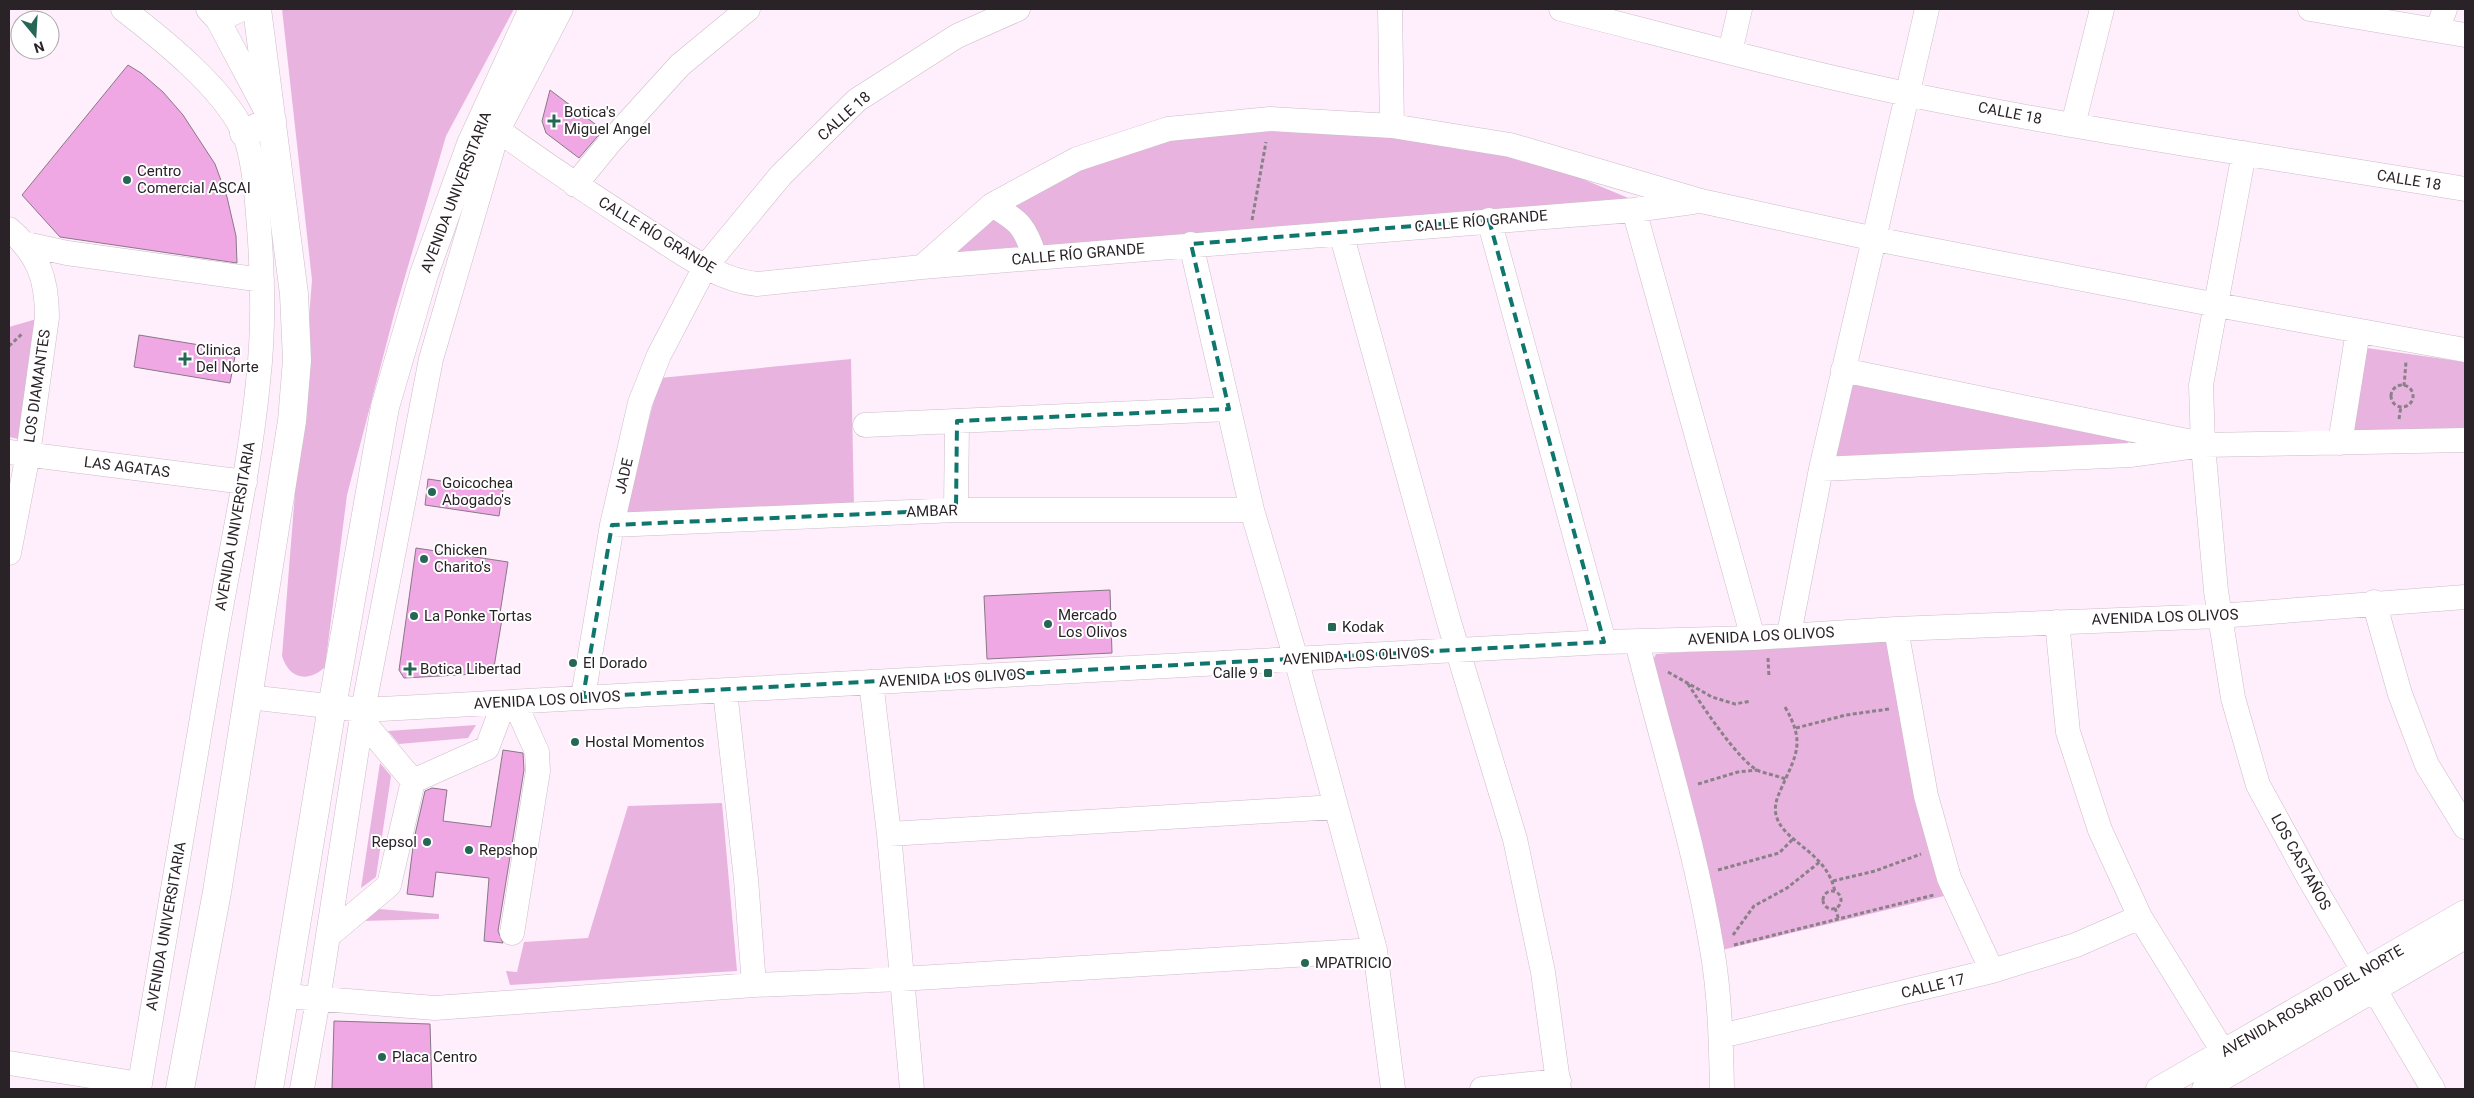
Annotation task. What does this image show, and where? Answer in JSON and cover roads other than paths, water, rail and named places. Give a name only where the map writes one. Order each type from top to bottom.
[{"type":"main road","points":[[180,1089],[217,892],[292,422],[297,360],[294,294],[257,9]]},
{"type":"main road","name":"AVENIDA UNIVERSITARIA","points":[[269,1089],[332,707],[385,407],[424,274],[471,144],[533,9]]},
{"type":"main road","points":[[244,133],[272,121]]},
{"type":"street","name":"AVENIDA UNIVERSITARIA","points":[[123,9],[156,34],[202,78],[227,107],[244,133],[258,210],[262,280],[259,380],[244,482],[139,1087]]},
{"type":"street","points":[[242,9],[213,15],[272,121]]},
{"type":"street","name":"AVENIDA UNIVERSITARIA","points":[[302,1089],[318,1000],[362,714],[431,359],[498,130],[561,9]]},
{"type":"street","points":[[576,185],[611,141],[680,65],[748,9]]},
{"type":"street","name":"CALLE 18","points":[[705,267],[781,175],[857,100],[957,36],[1018,9]]},
{"type":"street","points":[[1390,9],[1392,126]]},
{"type":"street","name":"CALLE 18","points":[[1561,9],[1906,94],[2073,125],[2465,189]]},
{"type":"street","points":[[1730,52],[1740,9]]},
{"type":"street","points":[[1789,634],[1821,469],[1927,9]]},
{"type":"street","points":[[2073,125],[2102,9]]},
{"type":"street","points":[[2310,9],[2441,19],[2465,35]]},
{"type":"street","points":[[922,267],[992,206],[1077,159],[1168,129],[1270,119],[1392,126],[1510,145],[1701,201],[1875,239],[2217,306],[2465,350]]},
{"type":"street","name":"CALLE RÍO GRANDE","points":[[498,130],[576,185],[705,267],[740,282],[757,284],[1035,257],[1634,210],[1701,201]]},
{"type":"street","name":"LOS CASTAÑOS","points":[[2244,153],[2201,385],[2203,445],[2219,616],[2233,698],[2258,785],[2310,880],[2433,1089]]},
{"type":"street","points":[[992,206],[1015,218],[1026,232],[1035,257]]},
{"type":"street","points":[[1634,210],[1760,646]]},
{"type":"street","points":[[1489,220],[1604,642]]},
{"type":"street","points":[[1341,233],[1458,651],[1515,839],[1543,972],[1559,1085],[1482,1089]]},
{"type":"street","points":[[17,237],[67,253],[262,280]]},
{"type":"street","name":"LOS DIAMANTES","points":[[9,553],[18,453],[47,317],[47,297],[37,261],[17,237]]},
{"type":"street","points":[[1191,244],[1252,510],[1296,659],[1375,950],[1393,1089]]},
{"type":"street","name":"JADE","points":[[583,697],[612,525],[640,403],[660,355],[705,267]]},
{"type":"street","points":[[2340,443],[2358,330]]},
{"type":"street","points":[[1843,370],[2203,445]]},
{"type":"street","points":[[865,425],[1230,409]]},
{"type":"street","points":[[956,421],[956,510]]},
{"type":"street","points":[[1821,469],[2130,455],[2203,445],[2465,440]]},
{"type":"street","name":"LAS AGATAS","points":[[18,453],[244,482]]},
{"type":"street","name":"AMBAR","points":[[612,525],[956,510],[1252,510]]},
{"type":"street","name":"AVENIDA LOS OLIVOS","points":[[248,697],[332,707],[362,714],[583,697],[725,691],[1604,642],[1760,646],[1789,634],[2219,616],[2374,602],[2465,597]]},
{"type":"street","points":[[2374,602],[2400,694],[2427,765],[2465,827]]},
{"type":"street","points":[[2057,622],[2068,732],[2100,830],[2140,916],[2228,1062]]},
{"type":"street","points":[[1896,629],[1929,805],[1950,878],[1992,972]]},
{"type":"street","points":[[1637,642],[1695,869],[1713,950],[1721,1036],[1722,1089]]},
{"type":"street","points":[[872,682],[889,834],[912,1089]]},
{"type":"street","points":[[725,691],[746,879],[754,985]]},
{"type":"street","points":[[413,781],[487,748],[509,703]]},
{"type":"street","points":[[509,703],[537,752],[538,771],[512,933]]},
{"type":"street","points":[[362,714],[413,781]]},
{"type":"street","points":[[328,936],[389,884],[413,781]]},
{"type":"street","points":[[889,834],[1335,807]]},
{"type":"street","name":"AVENIDA ROSARIO DEL NORTE","points":[[2158,1089],[2228,1062],[2370,980],[2465,912]]},
{"type":"street","name":"CALLE 17","points":[[1721,1036],[1992,972],[2076,945],[2140,916]]},
{"type":"street","name":"AVENIDA ROSARIO DEL NORTE","points":[[2370,980],[2465,937]]},
{"type":"street","points":[[285,996],[435,1008],[754,985],[901,979],[1375,950]]},
{"type":"street","name":"AVENIDA ROSARIO DEL NORTE","points":[[2204,1089],[2228,1062]]},
{"type":"street","points":[[9,1063],[139,1087]]},
{"type":"place","name":"Botica's Miguel Angel","points":[[554,121]]},
{"type":"place","name":"Centro Comercial ASCAI","points":[[127,180]]},
{"type":"place","name":"Clinica Del Norte","points":[[185,359]]},
{"type":"place","name":"Goicochea Abogado's","points":[[432,492]]},
{"type":"place","name":"Chicken Charito's","points":[[424,559]]},
{"type":"place","name":"La Ponke Tortas","points":[[414,616]]},
{"type":"place","name":"Mercado Los Olivos","points":[[1048,624]]},
{"type":"place","name":"Kodak","points":[[1332,627]]},
{"type":"place","name":"El Dorado","points":[[573,663]]},
{"type":"place","name":"Botica Libertad","points":[[410,669]]},
{"type":"place","name":"Calle 9","points":[[1268,673]]},
{"type":"place","name":"Hostal Momentos","points":[[575,742]]},
{"type":"place","name":"Repsol","points":[[427,842]]},
{"type":"place","name":"Repshop","points":[[469,850]]},
{"type":"place","name":"MPATRICIO","points":[[1305,963]]},
{"type":"place","name":"Placa Centro","points":[[382,1057]]}]
